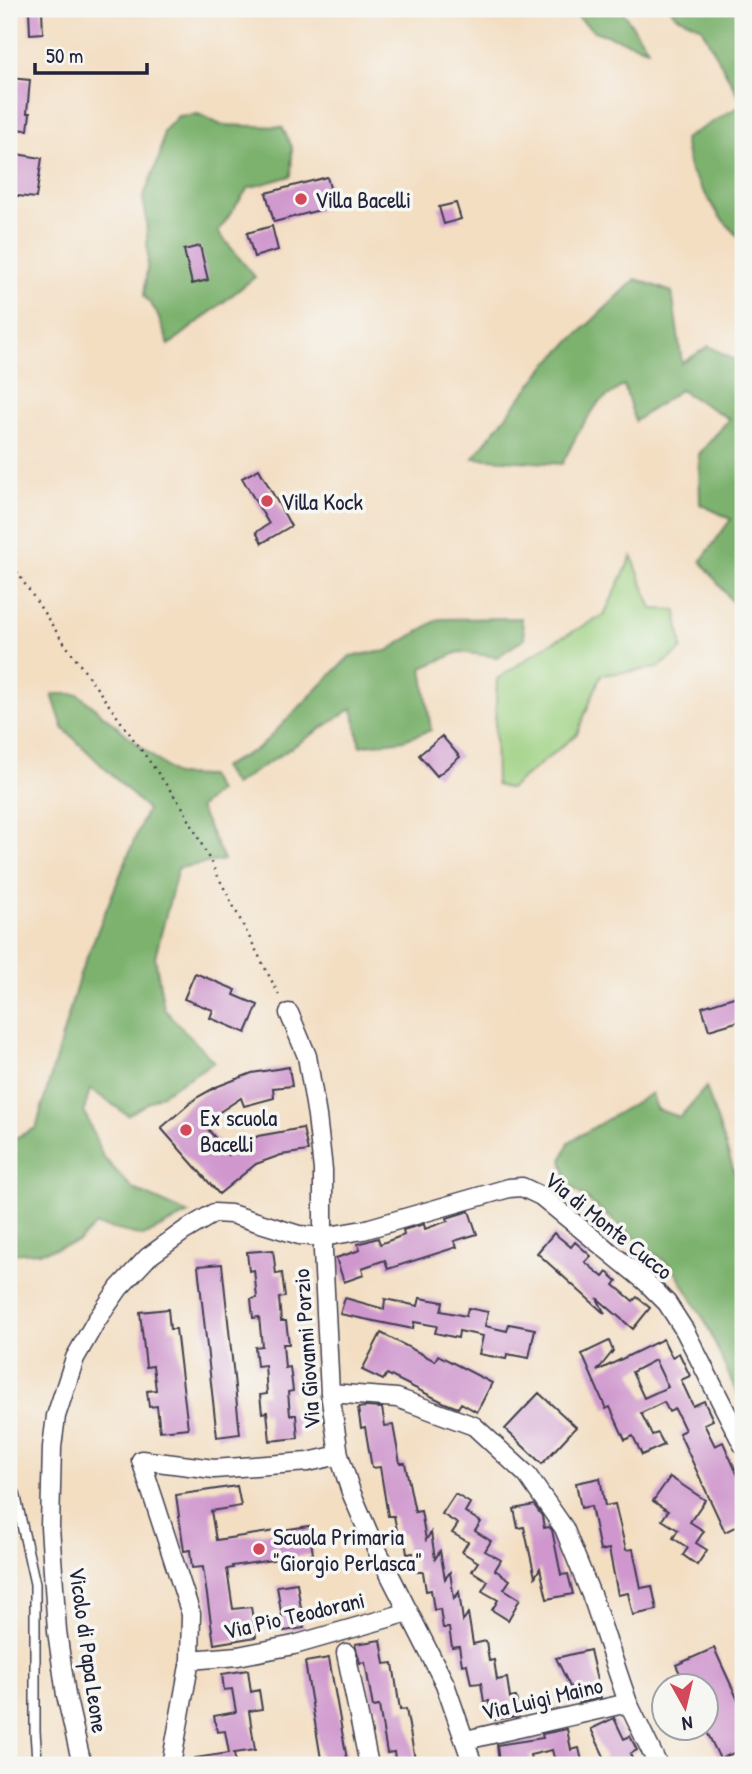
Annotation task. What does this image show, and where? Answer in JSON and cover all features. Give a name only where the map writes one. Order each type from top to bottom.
[{"type":"street","name":"Via Giovanni Porzio","points":[[290,1016],[312,1074],[323,1170],[323,1237],[330,1393],[339,1455],[369,1534],[445,1684],[473,1765]]},
{"type":"street","name":"Via di Monte Cucco","points":[[323,1237],[363,1230],[509,1188],[522,1187],[534,1192],[625,1264],[667,1303],[685,1331],[743,1445]]},
{"type":"street","name":"Vicolo di Papa Leone","points":[[82,1765],[66,1695],[57,1631],[50,1527],[54,1432],[60,1402],[75,1359],[107,1305],[136,1269],[162,1247],[211,1214],[231,1214],[299,1235],[323,1237]]},
{"type":"street","points":[[330,1393],[397,1398],[474,1426],[527,1475],[564,1528],[594,1602],[628,1703],[658,1765]]},
{"type":"street","points":[[171,1765],[190,1660],[191,1614],[153,1504],[141,1460],[214,1469],[308,1462],[339,1455]]},
{"type":"street","name":"Via Pio Teodorani","points":[[190,1660],[238,1656],[294,1645],[409,1612]]},
{"type":"street","points":[[346,1653],[369,1765]]},
{"type":"street","name":"Via Luigi Maino","points":[[466,1740],[628,1703]]},
{"type":"lane","points":[[9,15],[14,9]]},
{"type":"lane","points":[[15,1493],[35,1584],[35,1731],[37,1761],[41,1765]]},
{"type":"path","points":[[9,560],[60,638],[183,808],[290,1016]]},
{"type":"green space","points":[[569,9],[621,9],[648,49],[594,31]]},
{"type":"green space","points":[[671,9],[737,9],[743,20],[743,104],[701,27],[675,15]]},
{"type":"green space","points":[[743,104],[743,242],[720,217],[690,170],[684,139]]},
{"type":"green space","points":[[198,114],[221,125],[282,127],[292,147],[291,176],[248,188],[218,232],[255,277],[169,345],[156,311],[144,296],[148,258],[143,198],[160,155],[164,131],[178,116]]},
{"type":"green space","points":[[636,279],[672,292],[682,363],[709,346],[743,365],[743,616],[701,561],[731,519],[700,504],[699,454],[729,419],[680,390],[635,421],[624,385],[599,402],[580,429],[562,464],[473,458],[548,363]]},
{"type":"green space","points":[[632,556],[652,609],[676,610],[682,649],[658,668],[601,675],[577,734],[510,789],[496,785],[497,679],[549,644],[604,615]]},
{"type":"green space","points":[[521,618],[525,638],[497,657],[459,652],[422,668],[431,730],[404,740],[360,746],[353,708],[234,785],[222,767],[259,748],[350,656],[387,651],[439,619]]},
{"type":"green space","points":[[52,694],[78,694],[175,775],[209,776],[218,791],[199,808],[224,860],[178,868],[155,957],[164,1009],[214,1062],[128,1115],[90,1089],[84,1111],[103,1157],[133,1189],[189,1214],[143,1236],[96,1225],[78,1242],[42,1252],[9,1254],[9,1141],[36,1128],[80,974],[147,809],[63,728]]},
{"type":"green space","points":[[706,1087],[743,1198],[743,1407],[705,1321],[673,1268],[568,1184],[562,1160],[569,1142],[652,1093],[656,1109],[680,1117]]},
{"type":"building","points":[[29,10],[42,10],[43,33],[30,34]]},
{"type":"building","points":[[9,78],[30,80],[28,130],[9,129]]},
{"type":"building","points":[[9,153],[42,158],[36,198],[9,195]]},
{"type":"building","name":"Villa Bacelli","points":[[327,177],[335,206],[274,222],[266,193]]},
{"type":"building","points":[[456,203],[461,219],[444,224],[439,207]]},
{"type":"building","points":[[272,226],[278,250],[254,257],[247,233]]},
{"type":"building","points":[[200,246],[208,280],[192,284],[184,250]]},
{"type":"building","name":"Villa Kock","points":[[259,469],[291,526],[262,543],[256,532],[269,524],[242,478]]},
{"type":"building","points":[[442,736],[460,757],[437,776],[419,755]]},
{"type":"building","points":[[195,973],[236,990],[234,995],[258,1005],[246,1033],[210,1018],[213,1010],[184,999]]},
{"type":"building","points":[[743,994],[743,1020],[709,1030],[702,1007]]},
{"type":"building","name":"Ex scuola Bacelli","points":[[289,1067],[292,1086],[273,1088],[274,1098],[244,1106],[241,1098],[203,1123],[229,1155],[258,1136],[303,1128],[308,1151],[281,1155],[256,1164],[219,1194],[161,1128],[196,1098],[216,1087],[252,1073]]},
{"type":"building","points":[[469,1211],[477,1234],[454,1241],[457,1247],[388,1269],[385,1260],[362,1268],[364,1275],[344,1282],[336,1258],[360,1250],[358,1244],[378,1238],[380,1244],[404,1235],[403,1230],[424,1224],[425,1229]]},
{"type":"building","points":[[554,1233],[571,1247],[575,1242],[591,1256],[585,1262],[603,1277],[607,1272],[617,1281],[614,1285],[633,1301],[637,1297],[650,1308],[633,1329],[597,1298],[605,1314],[537,1253]]},
{"type":"building","points":[[273,1250],[276,1274],[282,1273],[285,1297],[279,1298],[281,1321],[286,1321],[289,1344],[283,1344],[285,1368],[290,1367],[293,1391],[288,1392],[290,1415],[296,1415],[298,1438],[270,1441],[267,1412],[262,1413],[260,1395],[267,1394],[265,1365],[257,1366],[255,1347],[262,1346],[259,1317],[253,1318],[251,1299],[257,1298],[254,1270],[249,1271],[247,1252]]},
{"type":"building","points":[[222,1264],[240,1434],[217,1437],[198,1266]]},
{"type":"building","points":[[345,1298],[384,1309],[385,1299],[418,1306],[420,1298],[443,1302],[441,1311],[466,1316],[468,1308],[488,1312],[485,1326],[507,1331],[509,1324],[535,1329],[529,1358],[507,1354],[506,1359],[479,1354],[483,1336],[459,1331],[458,1338],[435,1333],[437,1326],[414,1322],[413,1329],[340,1314]]},
{"type":"building","points":[[168,1309],[170,1329],[176,1329],[188,1428],[160,1431],[157,1406],[149,1407],[147,1391],[156,1390],[153,1366],[146,1367],[140,1312]]},
{"type":"building","points":[[381,1333],[435,1361],[438,1355],[492,1383],[477,1412],[461,1403],[458,1408],[445,1403],[387,1374],[383,1380],[362,1370]]},
{"type":"building","points":[[663,1339],[672,1357],[679,1353],[690,1376],[681,1380],[693,1406],[704,1401],[713,1420],[704,1424],[715,1446],[723,1442],[743,1487],[743,1523],[725,1532],[679,1433],[685,1430],[675,1409],[669,1412],[664,1402],[641,1413],[652,1435],[658,1433],[664,1445],[642,1455],[633,1436],[625,1440],[610,1407],[606,1409],[582,1354],[609,1341],[613,1351],[597,1371]],"holes":[[[655,1360],[668,1387],[644,1398],[632,1372]]]},
{"type":"building","points":[[539,1393],[576,1427],[542,1464],[505,1429]]},
{"type":"building","points":[[358,1408],[382,1408],[385,1426],[393,1425],[400,1463],[405,1463],[415,1512],[421,1511],[426,1540],[431,1532],[435,1559],[440,1551],[445,1579],[450,1572],[454,1599],[459,1592],[463,1621],[468,1613],[473,1644],[486,1641],[489,1661],[494,1660],[497,1680],[507,1678],[510,1698],[516,1697],[519,1716],[492,1720],[489,1701],[484,1702],[481,1683],[471,1684],[467,1664],[462,1665],[459,1646],[452,1647],[449,1628],[443,1628],[440,1609],[434,1610],[431,1590],[426,1591],[423,1572],[416,1572],[413,1553],[407,1554],[404,1534],[398,1535],[394,1516],[388,1516],[380,1467],[372,1468],[365,1427],[361,1428]]},
{"type":"building","points":[[670,1477],[705,1500],[690,1522],[704,1531],[696,1543],[707,1550],[697,1565],[683,1555],[688,1548],[673,1538],[678,1530],[662,1520],[668,1511],[653,1501]]},
{"type":"building","points":[[600,1478],[605,1506],[615,1504],[626,1550],[633,1549],[641,1588],[652,1586],[657,1610],[633,1615],[628,1593],[618,1595],[609,1549],[600,1551],[591,1506],[581,1508],[576,1483]]},
{"type":"building","points":[[237,1486],[241,1506],[211,1511],[216,1540],[309,1526],[313,1554],[227,1569],[233,1609],[251,1607],[256,1637],[214,1644],[203,1567],[192,1568],[190,1550],[184,1551],[176,1495]]},
{"type":"building","points":[[455,1494],[470,1503],[465,1512],[481,1522],[475,1531],[491,1541],[485,1551],[501,1560],[495,1570],[510,1580],[504,1589],[520,1599],[508,1620],[492,1610],[498,1600],[482,1591],[488,1581],[472,1571],[478,1562],[462,1552],[468,1542],[452,1533],[458,1524],[442,1514]]},
{"type":"building","points":[[534,1505],[542,1516],[544,1528],[549,1527],[552,1530],[561,1575],[568,1574],[573,1594],[547,1599],[540,1568],[535,1577],[524,1527],[518,1528],[514,1509]]},
{"type":"building","points":[[297,1583],[304,1628],[284,1631],[277,1586]]},
{"type":"building","points":[[381,1640],[385,1664],[393,1663],[400,1710],[406,1709],[416,1765],[396,1765],[394,1752],[387,1753],[379,1706],[373,1707],[365,1662],[360,1663],[355,1644]]},
{"type":"building","points":[[714,1648],[743,1711],[743,1749],[720,1759],[712,1742],[720,1742],[720,1672],[679,1672],[676,1665]]},
{"type":"building","points":[[590,1650],[601,1698],[578,1703],[556,1658]]},
{"type":"building","points":[[329,1658],[348,1765],[322,1765],[305,1662]]},
{"type":"building","points":[[248,1670],[251,1692],[259,1690],[262,1709],[249,1711],[255,1750],[234,1753],[236,1765],[196,1765],[195,1758],[229,1753],[225,1731],[217,1732],[214,1716],[236,1712],[232,1689],[224,1690],[222,1674]]},
{"type":"building","points":[[614,1718],[624,1739],[630,1736],[637,1750],[630,1754],[635,1765],[608,1765],[591,1729]]},
{"type":"building","points":[[567,1729],[571,1750],[579,1748],[583,1765],[556,1765],[552,1750],[530,1755],[532,1765],[499,1763],[497,1745],[543,1738],[542,1734]]},
{"type":"place","name":"Villa Bacelli","points":[[301,199]]},
{"type":"place","name":"Villa Kock","points":[[267,501]]},
{"type":"place","name":"Ex scuola Bacelli","points":[[186,1130]]},
{"type":"place","name":"Scuola Primaria \"Giorgio Perlasca\"","points":[[259,1549]]}]
